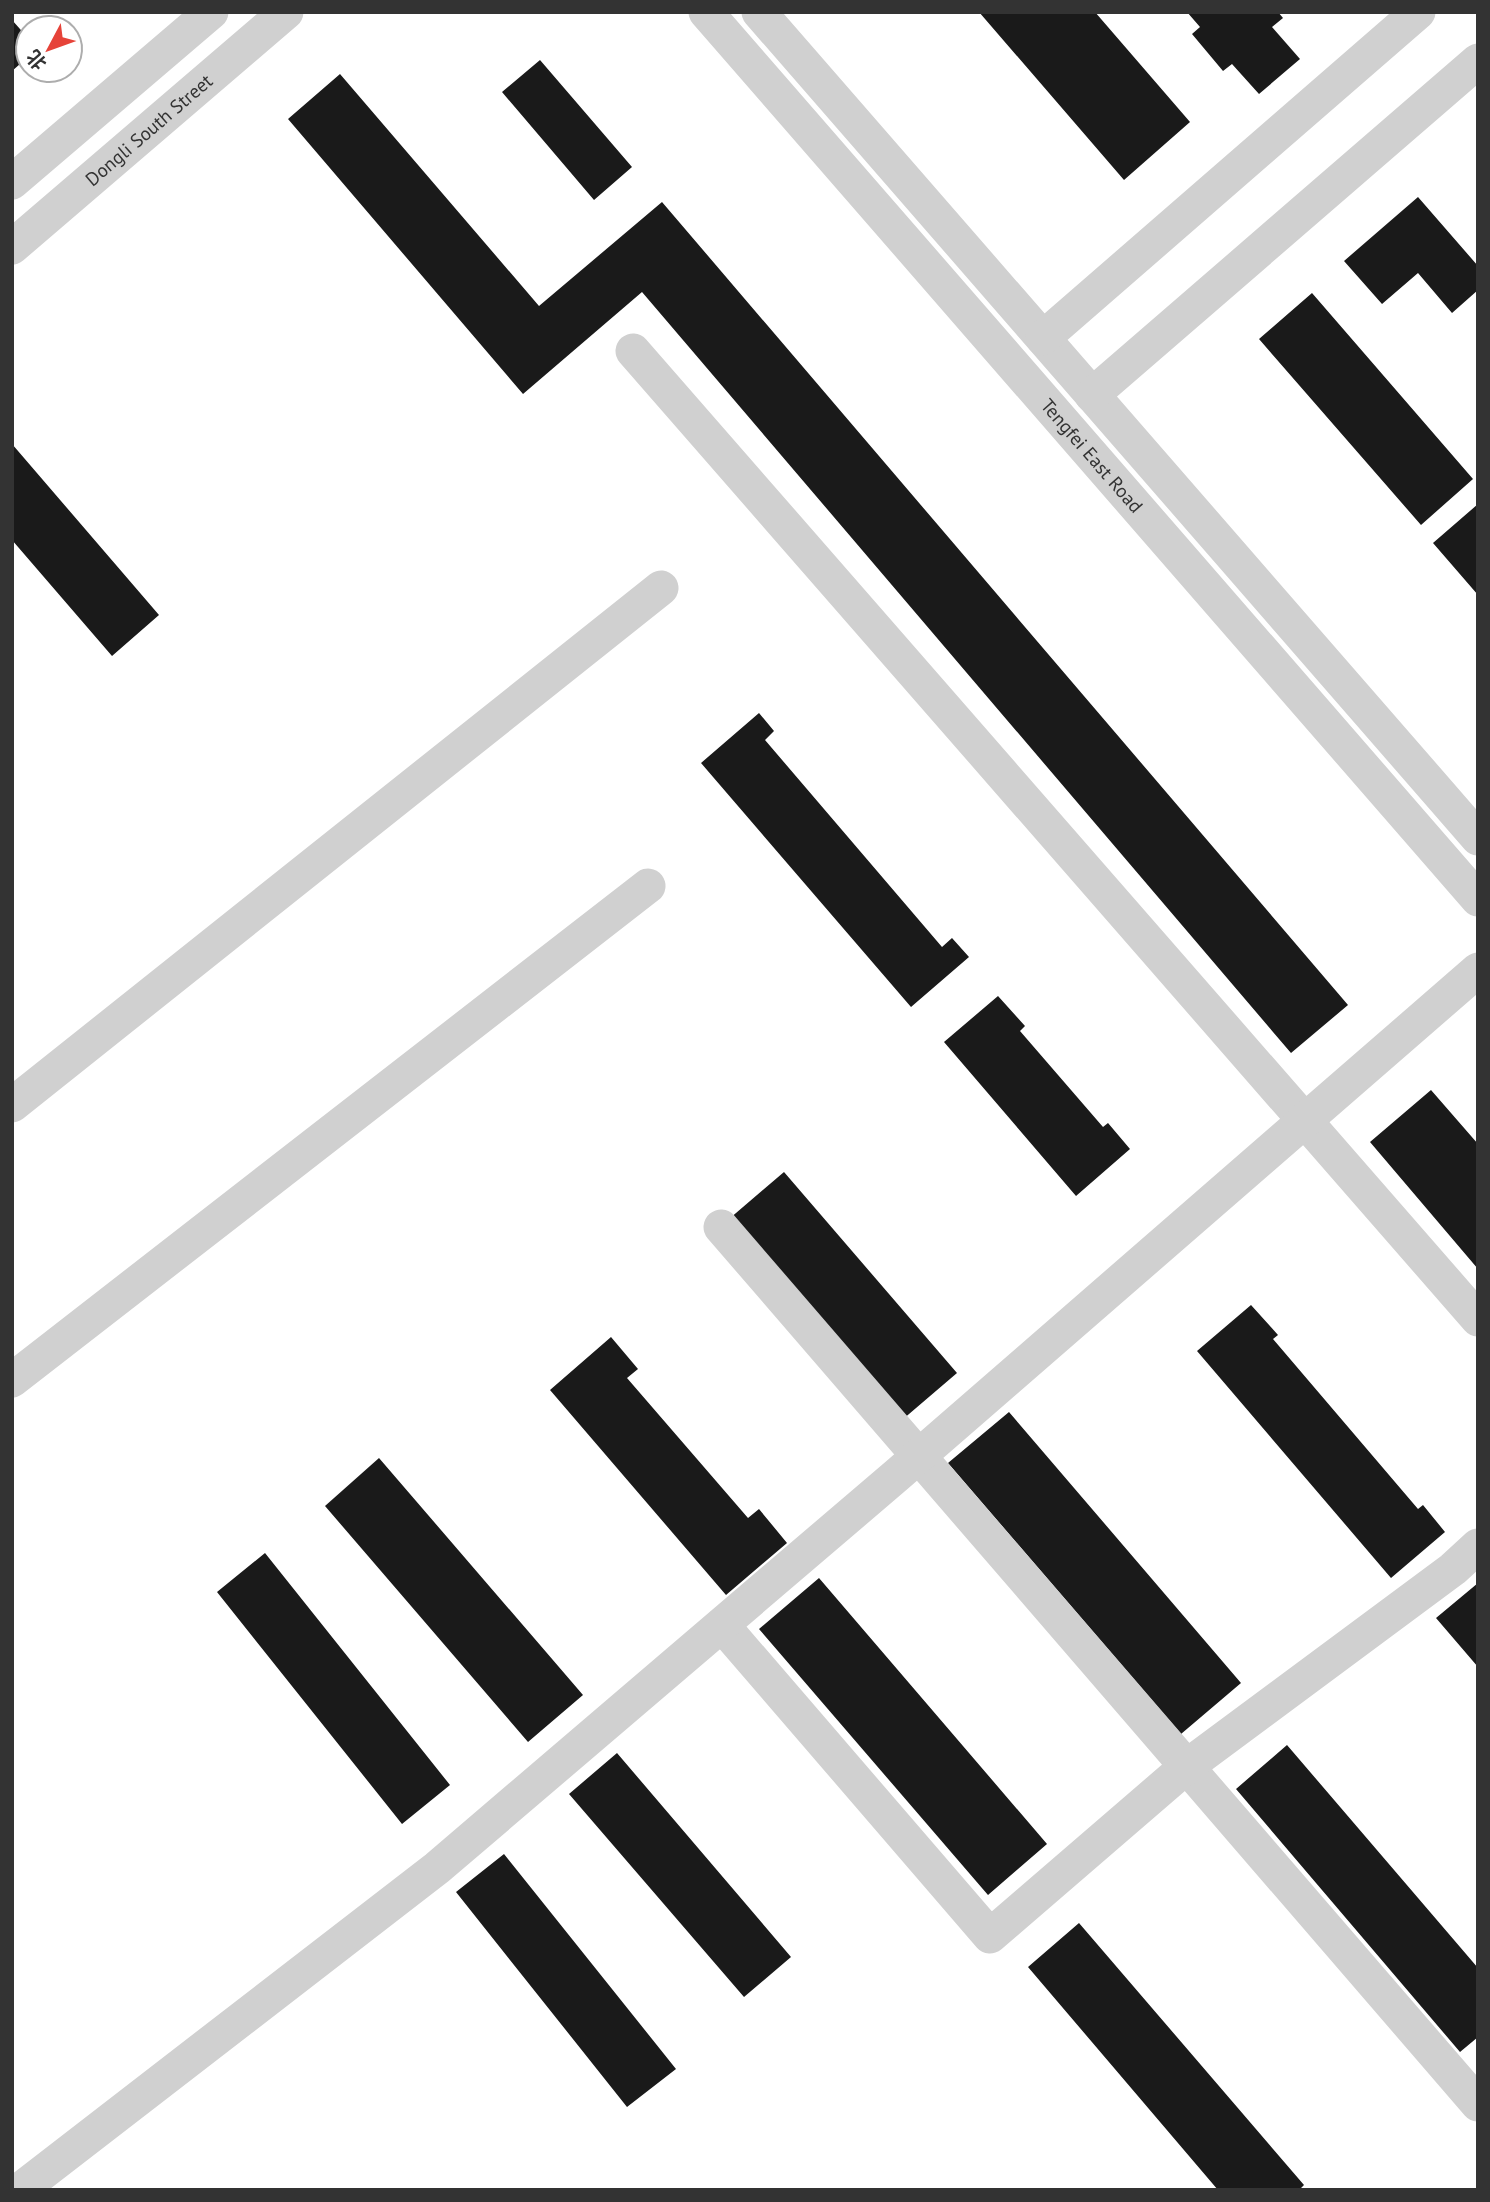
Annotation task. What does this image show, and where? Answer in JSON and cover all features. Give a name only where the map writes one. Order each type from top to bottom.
[{"type":"street","points":[[12,182],[211,12]]},
{"type":"street","name":"Dongli South Street","points":[[12,247],[286,12]]},
{"type":"street","name":"Tengfei East Road","points":[[705,12],[1478,899]]},
{"type":"street","name":"Tengfei East Road","points":[[759,12],[1478,838]]},
{"type":"street","points":[[1042,338],[1418,12]]},
{"type":"street","points":[[1092,395],[1478,61]]},
{"type":"street","points":[[633,351],[1478,1319]]},
{"type":"street","points":[[12,1105],[661,588]]},
{"type":"street","points":[[12,1380],[648,886]]},
{"type":"street","points":[[20,2190],[436,1868],[919,1457],[1478,970]]},
{"type":"street","points":[[721,1227],[1186,1767],[1472,2085]]},
{"type":"street","points":[[722,1625],[990,1936],[1186,1767],[1453,1569],[1478,1546]]},
{"type":"building","points":[[979,12],[1095,12],[1190,122],[1124,180]]},
{"type":"building","points":[[1187,12],[1278,12],[1283,18],[1272,27],[1300,59],[1259,94],[1232,64],[1223,71],[1192,34],[1200,27]]},
{"type":"building","points":[[12,20],[14,69],[12,71]]},
{"type":"building","points":[[540,60],[632,167],[594,200],[502,92]]},
{"type":"building","points":[[340,74],[539,306],[662,202],[1348,1005],[1291,1053],[642,292],[523,394],[288,119]]},
{"type":"building","points":[[1418,197],[1478,266],[1478,290],[1452,313],[1418,273],[1382,304],[1344,261]]},
{"type":"building","points":[[1312,293],[1473,479],[1421,525],[1259,339]]},
{"type":"building","points":[[12,444],[159,615],[112,656],[12,540]]},
{"type":"building","points":[[1478,504],[1478,595],[1433,543]]},
{"type":"building","points":[[759,713],[774,731],[765,740],[942,947],[952,938],[969,957],[911,1007],[701,763]]},
{"type":"building","points":[[998,996],[1025,1026],[1020,1031],[1103,1127],[1108,1123],[1130,1149],[1076,1196],[944,1042]]},
{"type":"building","points":[[1431,1090],[1478,1144],[1478,1269],[1370,1142]]},
{"type":"building","points":[[784,1172],[957,1373],[902,1420],[729,1219]]},
{"type":"building","points":[[1251,1305],[1278,1335],[1273,1339],[1418,1509],[1423,1505],[1445,1532],[1391,1578],[1197,1351]]},
{"type":"building","points":[[611,1337],[638,1369],[627,1378],[748,1518],[759,1509],[787,1543],[726,1595],[550,1390]]},
{"type":"building","points":[[1009,1412],[1241,1683],[1181,1734],[948,1463]]},
{"type":"building","points":[[379,1458],[583,1695],[528,1742],[325,1506]]},
{"type":"building","points":[[265,1553],[450,1785],[402,1824],[217,1592]]},
{"type":"building","points":[[819,1578],[1047,1844],[988,1895],[759,1629]]},
{"type":"building","points":[[1478,1583],[1478,1667],[1436,1618]]},
{"type":"building","points":[[1287,1745],[1478,1968],[1478,2037],[1460,2052],[1236,1789]]},
{"type":"building","points":[[617,1753],[791,1957],[744,1997],[569,1794]]},
{"type":"building","points":[[504,1854],[676,2069],[627,2107],[456,1892]]},
{"type":"building","points":[[1079,1923],[1304,2185],[1299,2190],[1218,2190],[1028,1967]]}]
